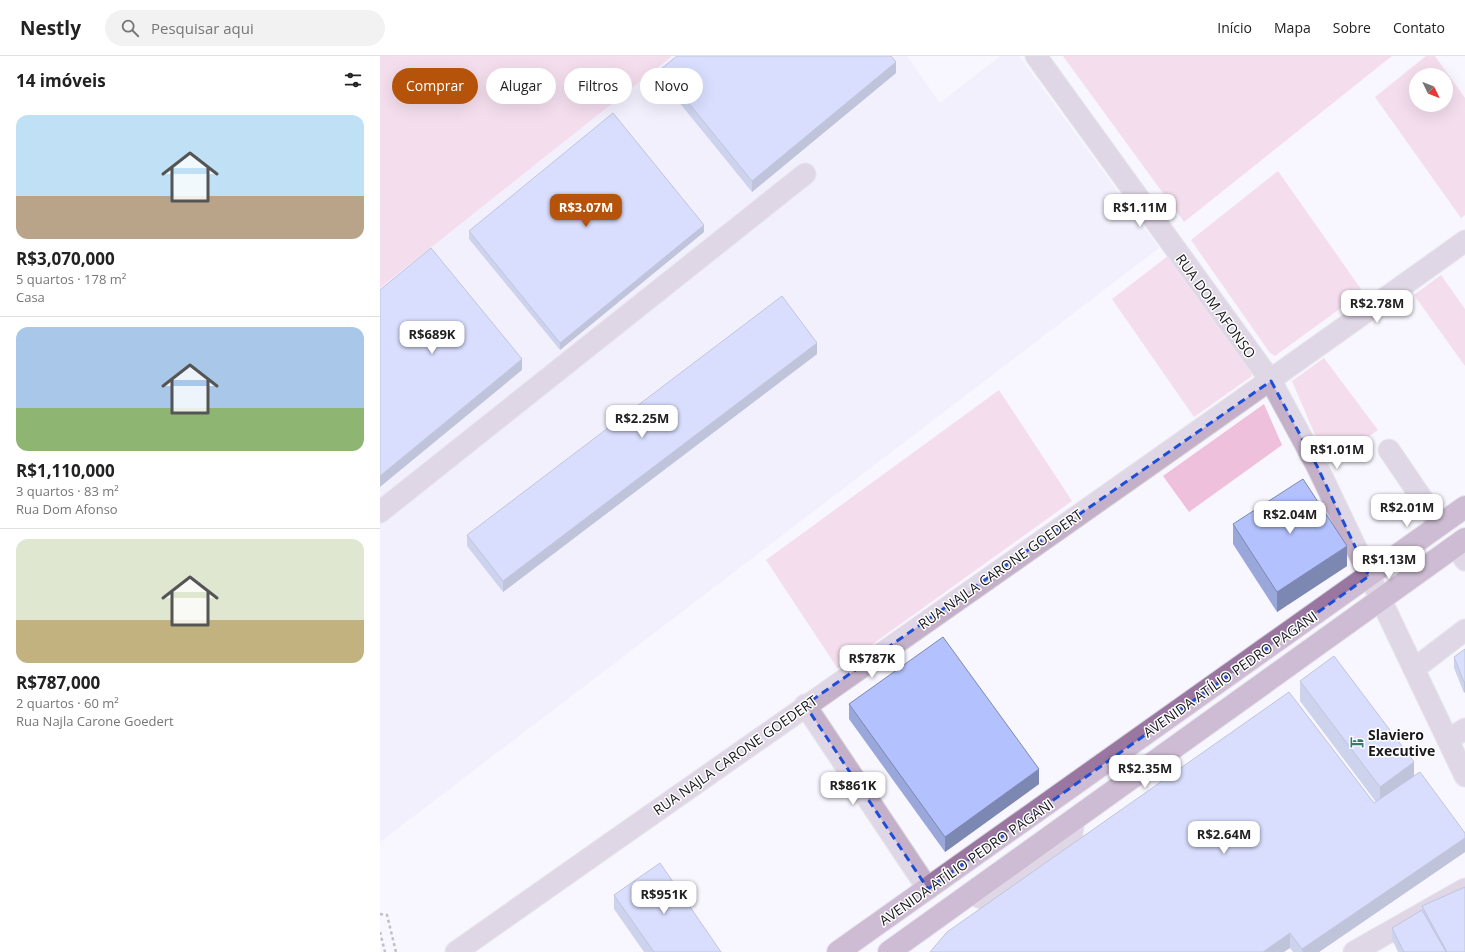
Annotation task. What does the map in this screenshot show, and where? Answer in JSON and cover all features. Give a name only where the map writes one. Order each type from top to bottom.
[{"type":"main road","name":"AVENIDA ATÍLIO PEDRO PAGANI","points":[[838,952],[1465,507]]},
{"type":"main road","name":"AVENIDA ATÍLIO PEDRO PAGANI","points":[[889,952],[1380,598],[1462,548]]},
{"type":"street","name":"RUA DOM AFONSO","points":[[1036,56],[1271,381],[1317,466],[1414,669],[1457,735],[1465,776]]},
{"type":"street","points":[[380,512],[805,174]]},
{"type":"street","name":"RUA NAJLA CARONE GOEDERT","points":[[456,952],[805,705],[1271,381],[1465,241]]},
{"type":"street","points":[[1389,450],[1440,525]]},
{"type":"street","points":[[1414,669],[1465,630]]},
{"type":"street","points":[[805,705],[928,889]]},
{"type":"street","points":[[1354,952],[1465,889]]},
{"type":"path","points":[[380,914],[387,915],[396,952]]},
{"type":"path","points":[[380,932],[385,952]]},
{"type":"highlighted area","points":[[1271,381],[1317,466],[1369,576],[928,889],[805,705]]},
{"type":"shaded area","points":[[380,56],[672,56],[657,68],[640,68],[640,81],[632,88],[632,68],[564,68],[564,104],[612,104],[380,288]]},
{"type":"shaded area","points":[[672,56],[907,56],[940,103],[1000,56],[1019,56],[1159,248],[380,842],[380,288],[612,104],[632,104],[632,88],[640,81],[640,104],[703,104],[703,68],[657,68]]},
{"type":"shaded area","points":[[1063,56],[1392,56],[1184,222]]},
{"type":"shaded area","points":[[1426,56],[1435,56],[1444,68],[1411,68]]},
{"type":"shaded area","points":[[1409,70],[1409,112],[1453,112],[1453,81],[1465,98],[1465,215],[1461,218],[1375,97]]},
{"type":"shaded area","points":[[1278,171],[1363,292],[1275,356],[1270,353],[1191,240]]},
{"type":"shaded area","points":[[1168,256],[1249,364],[1252,376],[1194,417],[1112,299]]},
{"type":"shaded area","points":[[1441,275],[1465,309],[1465,366],[1414,295]]},
{"type":"shaded area","points":[[1324,358],[1378,430],[1328,465],[1292,381]]},
{"type":"shaded area","points":[[999,390],[1072,501],[838,669],[766,560]]},
{"type":"shaded area","points":[[1264,404],[1282,445],[1189,512],[1163,476]]},
{"type":"building","points":[[677,56],[891,56],[896,62],[752,181],[689,104],[703,104],[703,68],[662,68]]},
{"type":"building","points":[[613,113],[704,225],[560,343],[469,231]]},
{"type":"building","points":[[431,248],[522,359],[380,476],[380,290]]},
{"type":"building","points":[[782,296],[817,343],[503,581],[467,535]]},
{"type":"building","points":[[1303,479],[1347,546],[1277,592],[1233,524]]},
{"type":"building","points":[[943,637],[1039,769],[945,837],[849,704]]},
{"type":"building","points":[[1465,649],[1465,681],[1464,682],[1454,657]]},
{"type":"building","name":"Slaviero Executive","points":[[1334,656],[1414,762],[1380,787],[1300,681]]},
{"type":"building","points":[[1289,692],[1374,803],[1420,772],[1465,833],[1465,838],[1302,949],[1290,933],[1263,952],[930,952],[947,932]]},
{"type":"building","points":[[660,863],[721,952],[654,952],[614,895]]},
{"type":"building","points":[[1465,887],[1465,952],[1447,952],[1422,906]]},
{"type":"building","points":[[1422,910],[1446,952],[1404,952],[1392,928]]},
{"type":"place","name":"Slaviero Executive","points":[[1357,742]]}]
